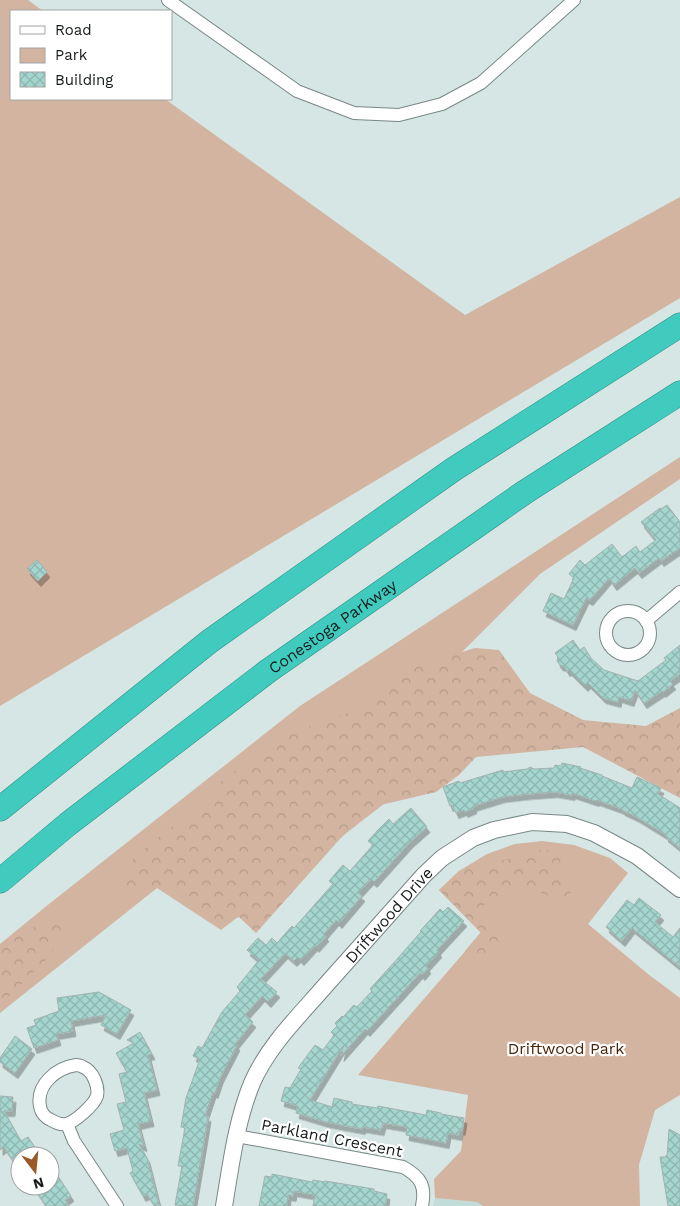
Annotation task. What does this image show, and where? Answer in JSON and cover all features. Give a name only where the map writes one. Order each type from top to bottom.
[{"type":"highway","points":[[0,809],[210,641],[454,469],[680,325]]},
{"type":"highway","name":"Conestoga Parkway","points":[[0,881],[68,824],[268,671],[525,492],[680,393]]},
{"type":"street","points":[[168,0],[297,91],[354,113],[399,115],[442,104],[482,82],[574,0]]},
{"type":"street","points":[[646,621],[680,592]]},
{"type":"street","name":"Driftwood Drive","points":[[224,1206],[242,1112],[252,1084],[270,1050],[424,874],[442,858],[473,838],[494,830],[532,822],[567,824],[594,833],[638,856],[680,889]]},
{"type":"street","points":[[67,1066],[83,1066],[94,1077],[97,1095],[94,1103],[67,1124],[57,1123],[47,1118],[40,1110],[40,1092],[44,1084],[67,1066]]},
{"type":"street","points":[[67,1124],[74,1140],[117,1206]]},
{"type":"street","name":"Parkland Crescent","points":[[237,1136],[404,1166],[422,1182],[424,1196],[422,1206]]},
{"type":"shaded area","points":[[435,1198],[477,1202],[483,1206],[433,1206]]},
{"type":"green space","points":[[0,0],[28,0],[42,10],[10,10],[10,100],[166,100],[465,315],[680,197],[680,298],[0,706]]},
{"type":"green space","points":[[680,457],[680,479],[540,574],[457,657],[504,711],[221,930],[157,888],[0,1013],[0,944],[300,706]]},
{"type":"green space","points":[[475,648],[499,650],[530,693],[583,720],[646,726],[680,708],[680,798],[583,747],[476,757],[459,775],[436,792],[372,807],[339,840],[256,933],[239,917],[217,925],[170,886],[139,890],[122,885],[134,857],[175,824],[200,816],[222,780],[283,736],[350,712],[417,666]]},
{"type":"green space","name":"Driftwood Park","points":[[542,841],[574,845],[610,858],[628,873],[588,924],[680,998],[680,1095],[655,1110],[639,1165],[640,1206],[483,1206],[477,1202],[435,1198],[434,1179],[461,1151],[468,1095],[358,1075],[481,933],[439,890],[459,871],[487,854],[515,844]]},
{"type":"green space","points":[[538,850],[555,850],[563,855],[565,859],[550,870],[551,874],[571,883],[573,890],[562,899],[516,883],[478,909],[499,934],[500,944],[493,954],[473,956],[465,951],[481,932],[439,890],[459,871],[475,864],[523,859]]},
{"type":"green space","points":[[51,917],[73,922],[46,960],[0,1005],[0,947]]},
{"type":"building","points":[[667,505],[680,522],[680,548],[661,561],[659,558],[639,573],[635,568],[614,585],[609,578],[590,600],[586,598],[573,625],[543,611],[551,593],[564,599],[574,578],[569,574],[580,560],[585,565],[612,544],[622,557],[636,546],[640,552],[656,540],[641,522]]},
{"type":"building","points":[[37,560],[47,572],[38,581],[27,569]]},
{"type":"building","points":[[573,640],[580,650],[584,647],[591,658],[604,670],[638,681],[666,660],[664,658],[680,645],[680,674],[670,681],[673,684],[644,703],[635,690],[631,701],[619,697],[618,702],[603,698],[588,683],[585,686],[557,661],[558,657],[555,653]]},
{"type":"building","points":[[562,763],[581,767],[632,788],[637,777],[661,788],[658,794],[680,808],[680,848],[666,835],[622,809],[572,793],[572,795],[555,792],[502,797],[473,806],[474,808],[465,812],[464,810],[456,813],[452,805],[450,806],[443,787],[503,770],[503,772],[530,767],[534,769],[554,768],[555,765],[561,766]]},
{"type":"building","points":[[411,808],[427,827],[410,842],[374,882],[371,879],[358,893],[362,896],[339,923],[336,920],[316,947],[315,945],[301,960],[298,957],[294,961],[285,953],[261,979],[277,992],[268,1002],[262,996],[245,1015],[253,1022],[235,1044],[237,1045],[220,1078],[215,1093],[213,1092],[205,1116],[208,1116],[193,1206],[175,1205],[182,1166],[178,1166],[185,1128],[181,1127],[186,1098],[200,1059],[193,1056],[198,1046],[202,1048],[222,1012],[240,991],[237,987],[259,960],[247,950],[258,938],[266,945],[272,938],[277,943],[292,926],[294,928],[333,884],[329,881],[343,865],[350,871],[373,845],[368,841],[378,830],[389,819],[393,824]]},
{"type":"building","points":[[639,898],[661,915],[655,922],[673,937],[680,928],[680,967],[632,928],[622,941],[606,927],[627,900],[634,905]]},
{"type":"building","points":[[448,907],[464,921],[437,950],[439,952],[426,966],[428,968],[422,975],[420,973],[367,1031],[365,1029],[341,1056],[343,1046],[310,1100],[332,1107],[334,1098],[352,1102],[352,1104],[377,1108],[378,1106],[426,1115],[427,1110],[464,1118],[459,1135],[448,1133],[446,1143],[406,1135],[407,1127],[383,1123],[381,1130],[363,1127],[362,1129],[326,1122],[296,1113],[298,1106],[281,1101],[285,1087],[290,1088],[301,1069],[298,1068],[315,1045],[323,1050],[334,1035],[331,1032],[337,1026],[335,1023],[354,1005],[357,1007],[372,991],[370,989],[440,909],[443,912]]},
{"type":"building","points":[[99,992],[131,1010],[117,1034],[101,1025],[106,1015],[71,1021],[73,1031],[56,1034],[58,1040],[34,1048],[27,1028],[36,1025],[34,1020],[59,1011],[57,998]]},
{"type":"building","points":[[140,1032],[152,1054],[148,1055],[157,1090],[144,1093],[151,1121],[138,1124],[144,1146],[139,1144],[147,1158],[159,1206],[155,1206],[147,1194],[143,1196],[130,1173],[133,1171],[127,1148],[115,1151],[110,1134],[124,1130],[117,1104],[126,1102],[119,1074],[127,1072],[116,1053],[134,1043],[127,1040]]},
{"type":"building","points":[[15,1036],[32,1049],[15,1073],[0,1062],[0,1058]]},
{"type":"building","points":[[0,1096],[13,1097],[12,1111],[4,1111],[21,1141],[28,1137],[34,1146],[10,1146],[10,1156],[4,1147],[0,1150]]},
{"type":"building","points":[[669,1129],[680,1135],[680,1206],[668,1206],[660,1157],[667,1156]]},
{"type":"building","points":[[272,1174],[312,1182],[313,1180],[325,1181],[374,1189],[374,1191],[387,1194],[385,1206],[313,1206],[315,1195],[294,1191],[293,1196],[288,1195],[287,1206],[259,1206],[265,1176],[272,1177]]},
{"type":"building","points":[[60,1179],[71,1196],[65,1200],[69,1206],[46,1206],[40,1196],[60,1196]]}]
